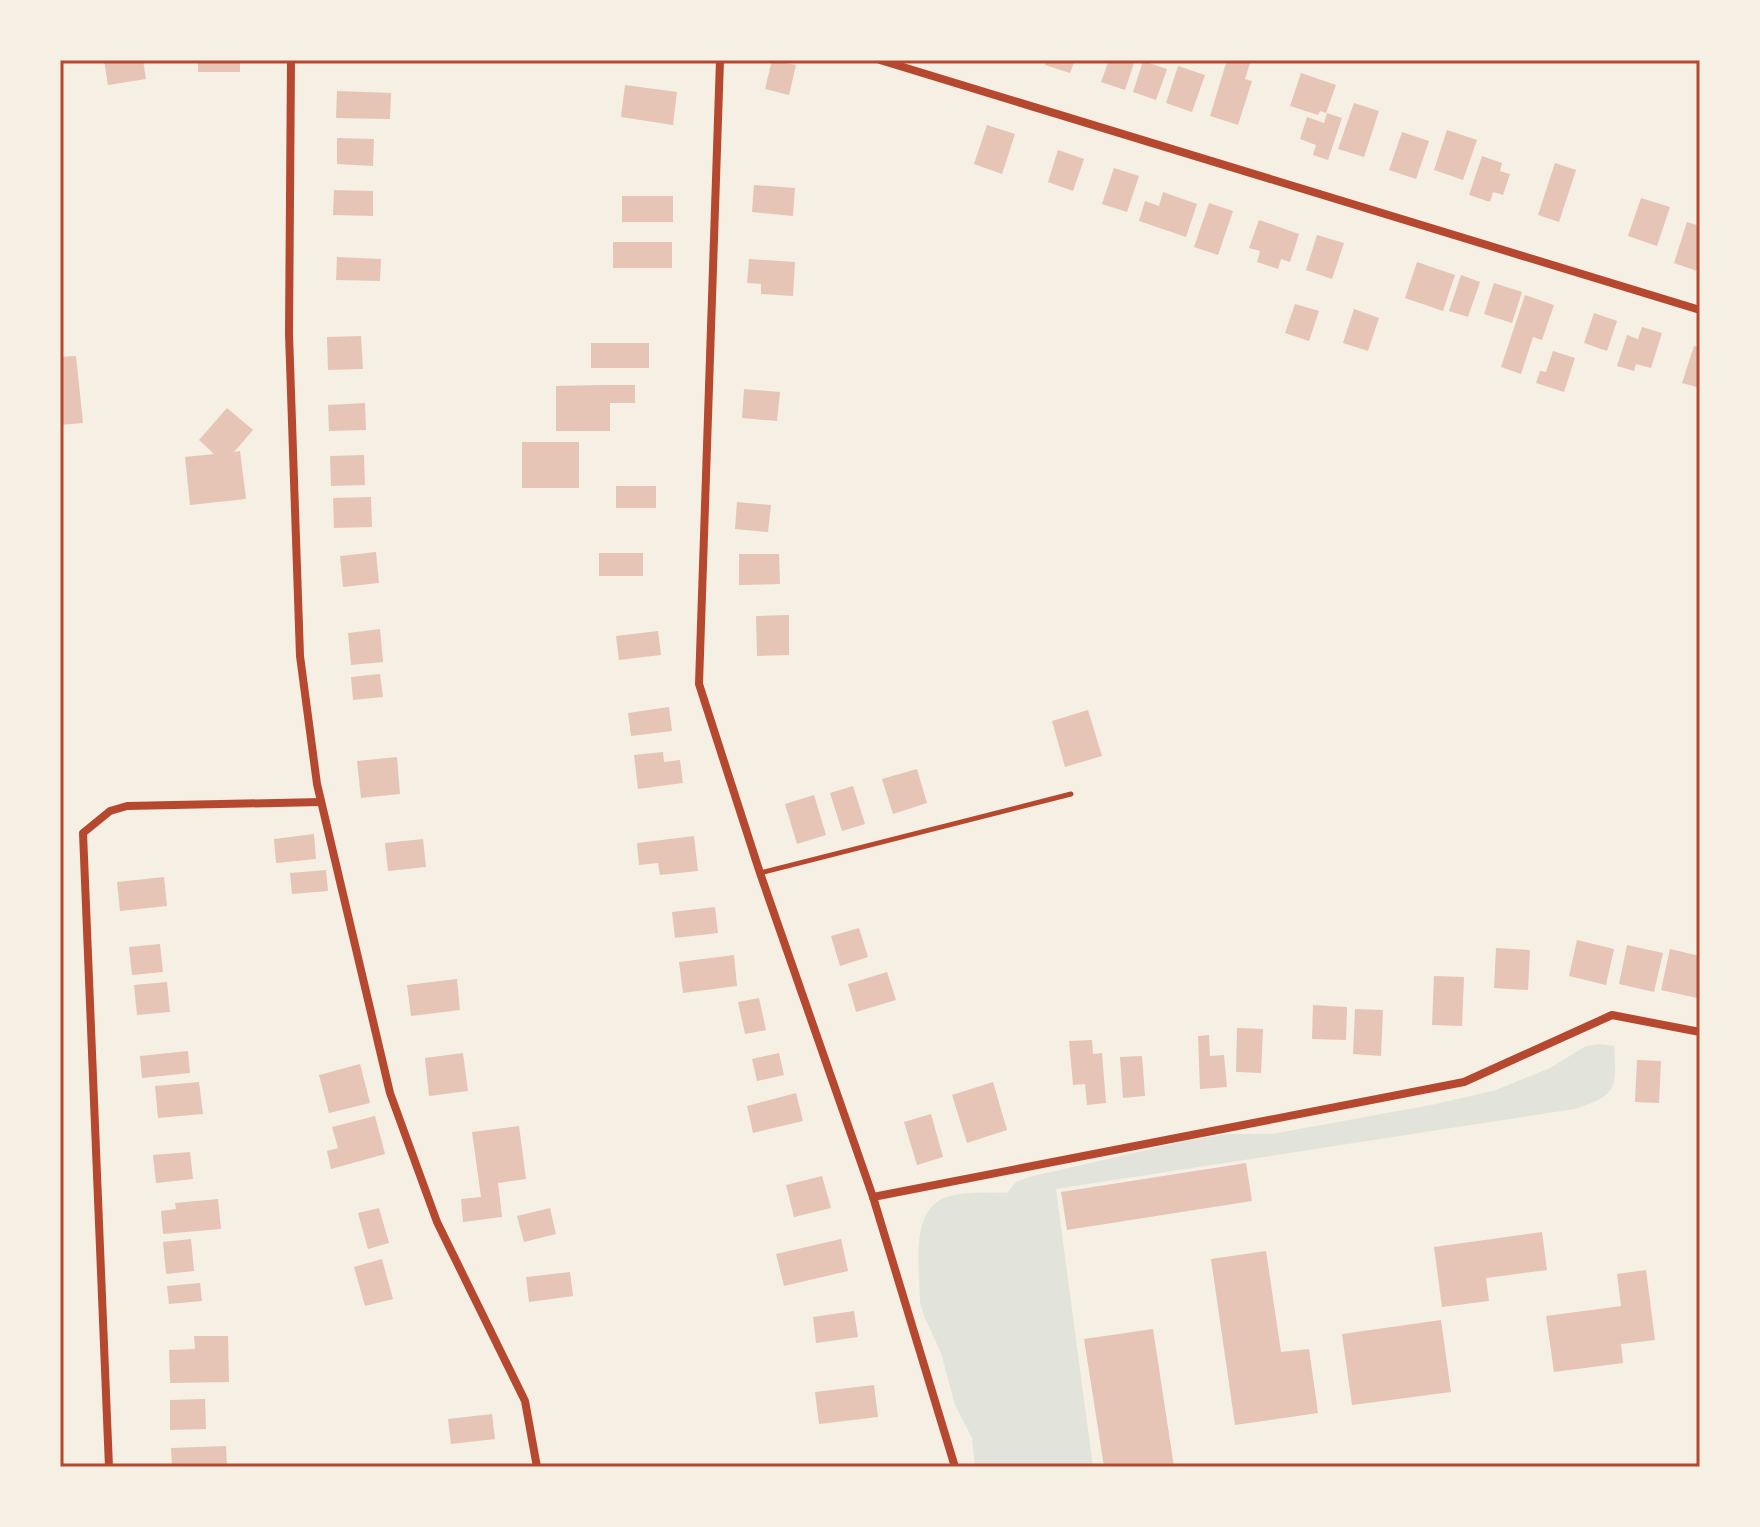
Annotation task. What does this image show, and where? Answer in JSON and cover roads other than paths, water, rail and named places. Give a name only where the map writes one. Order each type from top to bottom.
[{"type":"street","points":[[291,60],[289,334],[300,656],[321,802],[390,1093],[437,1222],[525,1401],[537,1467]]},
{"type":"street","points":[[720,60],[699,684],[760,873],[873,1197],[955,1467]]},
{"type":"street","points":[[880,60],[1700,310]]},
{"type":"street","points":[[109,1467],[83,833],[110,811],[127,806],[321,802]]},
{"type":"street","points":[[873,1197],[1464,1082],[1612,1015],[1700,1032]]},
{"type":"lane","points":[[760,873],[1071,794]]}]
